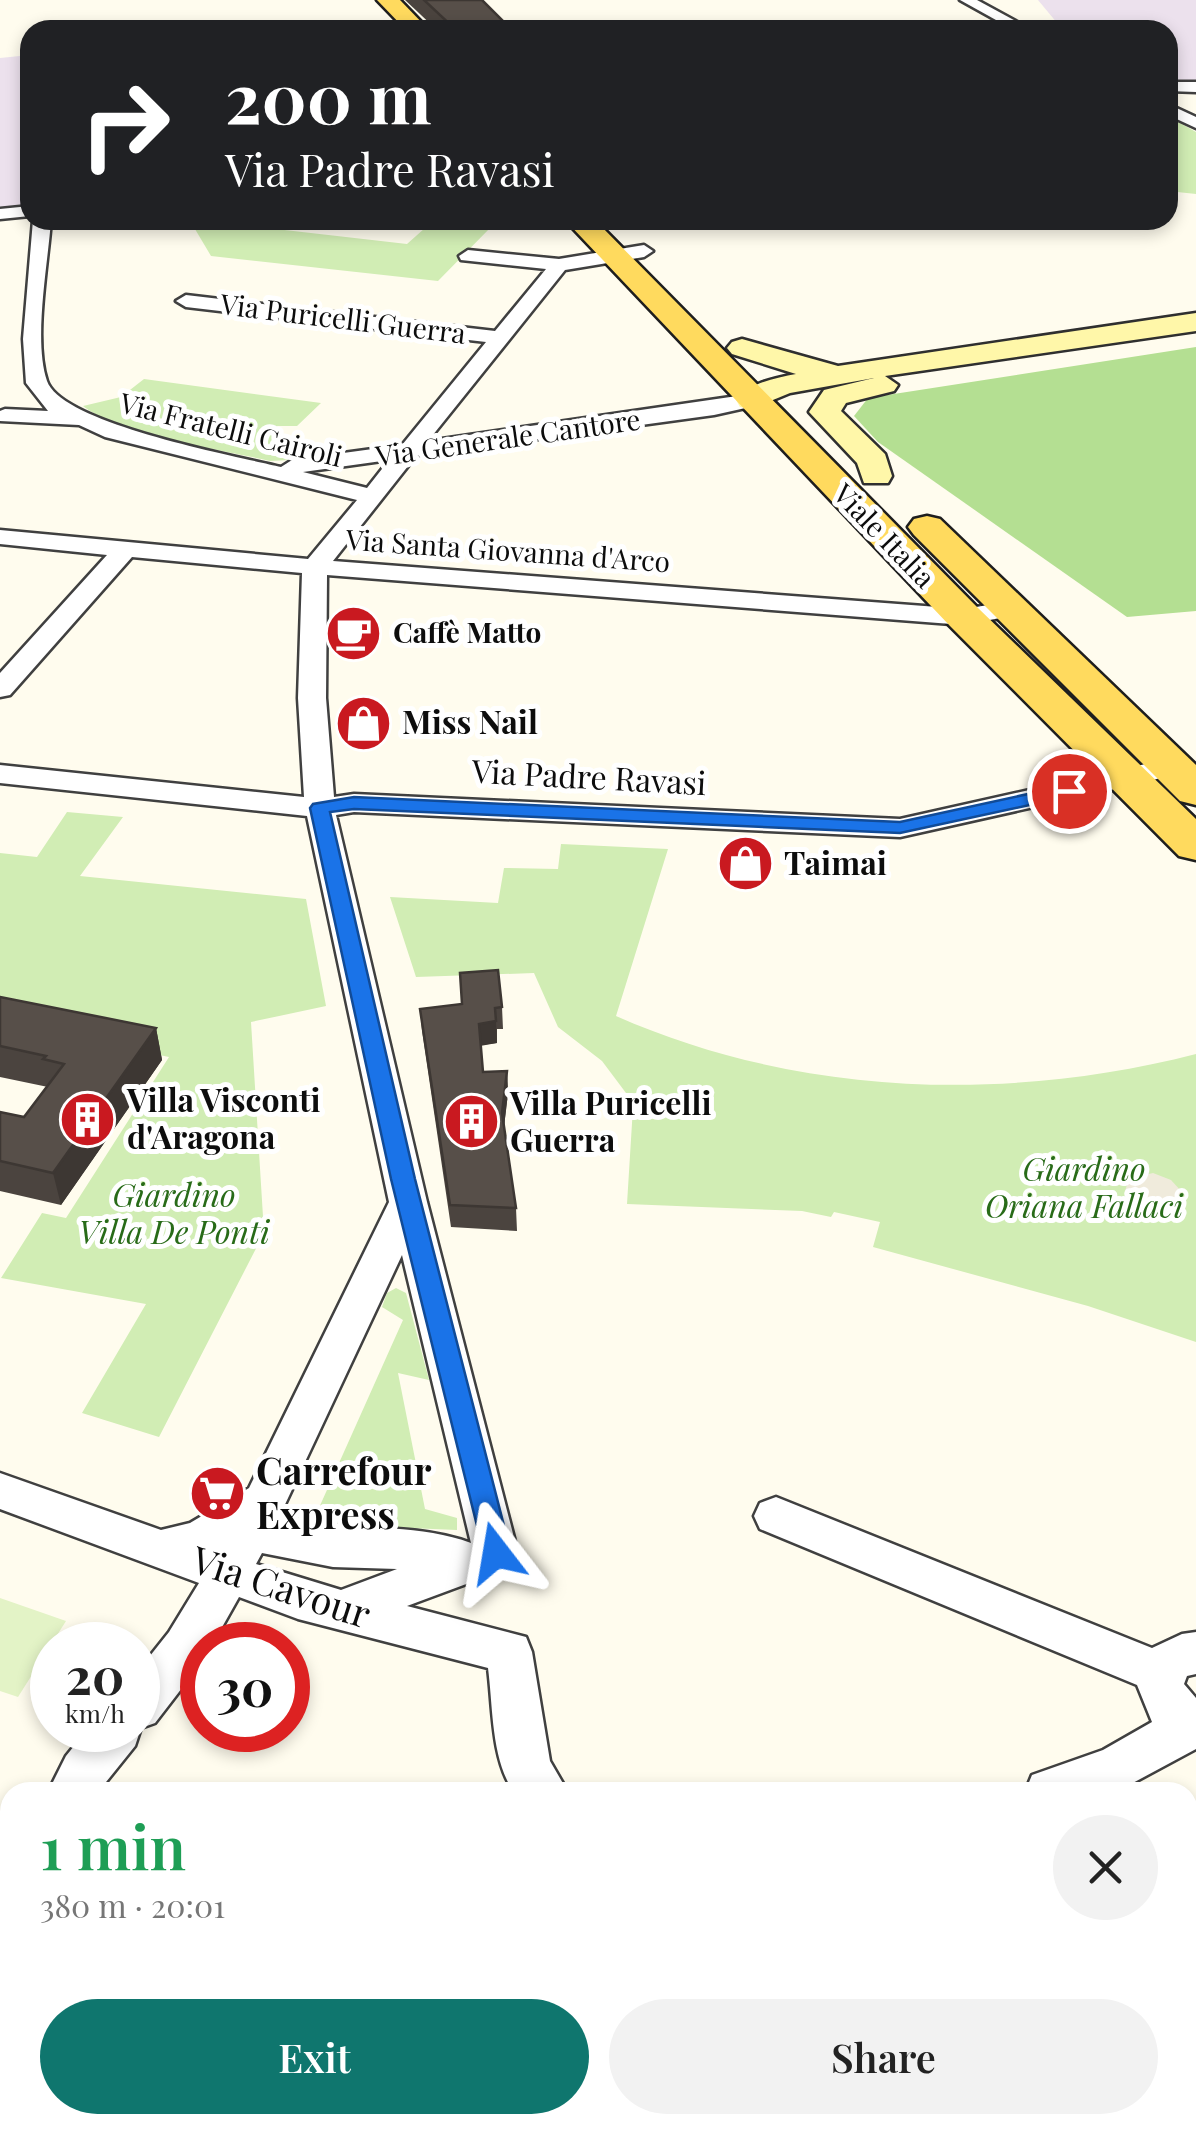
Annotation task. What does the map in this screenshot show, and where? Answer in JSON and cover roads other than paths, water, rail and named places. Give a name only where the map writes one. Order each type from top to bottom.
[{"type":"main road","points":[[388,0],[408,20]]},
{"type":"main road","name":"Viale Italia","points":[[594,230],[628,252],[742,348],[775,394],[964,618],[1165,779]]},
{"type":"main road","name":"Viale Italia","points":[[617,230],[628,252],[775,394],[876,476],[1012,609],[1165,779],[1196,846]]},
{"type":"street","points":[[967,0],[1006,20]]},
{"type":"street","points":[[2,418],[37,383],[33,340],[41,230]]},
{"type":"street","points":[[468,256],[559,265],[628,252]]},
{"type":"street","name":"Via Puricelli Guerra","points":[[315,567],[559,265]]},
{"type":"street","name":"Via Puricelli Guerra","points":[[186,301],[500,338]]},
{"type":"street","name":"Via Generale Cantore","points":[[775,394],[842,374],[1196,322]]},
{"type":"street","name":"Via Generale Cantore","points":[[264,470],[406,454],[775,394],[1196,337]]},
{"type":"street","name":"Via Generale Cantore","points":[[742,348],[782,362],[842,374]]},
{"type":"street","name":"Viale Italia","points":[[876,476],[872,461],[824,412],[834,398],[897,380]]},
{"type":"street","name":"Via Fratelli Cairoli","points":[[37,383],[54,406],[77,420]]},
{"type":"street","name":"Via Fratelli Cairoli","points":[[2,418],[77,420],[372,496]]},
{"type":"street","name":"Via Santa Giovanna d'Arco","points":[[0,537],[315,567],[964,618],[1012,609]]},
{"type":"street","points":[[0,689],[126,549]]},
{"type":"street","points":[[315,567],[312,698],[320,808],[408,1202],[496,1553],[341,1610]]},
{"type":"street","name":"Via Padre Ravasi","points":[[0,774],[320,808],[354,803],[900,828],[1165,779]]},
{"type":"street","points":[[160,1679],[186,1648],[228,1575],[408,1202]]},
{"type":"street","points":[[368,1286],[400,1273],[429,1288]]},
{"type":"street","name":"Via Cavour","points":[[0,1491],[228,1575],[341,1610],[508,1652],[528,1770],[536,1782]]},
{"type":"street","points":[[162,1550],[201,1539],[262,1509]]},
{"type":"street","name":"Via Cavour","points":[[262,1509],[274,1538],[333,1548],[443,1552],[468,1562]]},
{"type":"street","points":[[776,1516],[1178,1663],[1163,1696],[1181,1717],[1195,1724]]},
{"type":"street","points":[[1081,1782],[1118,1770],[1195,1724]]},
{"type":"street","points":[[78,1782],[100,1752]]},
{"type":"place","name":"Caffè Matto","points":[[354,633]]},
{"type":"place","name":"Miss Nail","points":[[363,723]]},
{"type":"place","name":"Taimai","points":[[745,864]]},
{"type":"place","name":"Villa Visconti d'Aragona","points":[[88,1119]]},
{"type":"place","name":"Villa Puricelli Guerra","points":[[471,1122]]},
{"type":"place","name":"Carrefour Express","points":[[217,1494]]},
{"type":"park label","name":"Giardino Oriana Fallaci","points":[[1084,1188]]},
{"type":"park label","name":"Giardino Villa De Ponti","points":[[174,1214]]}]
